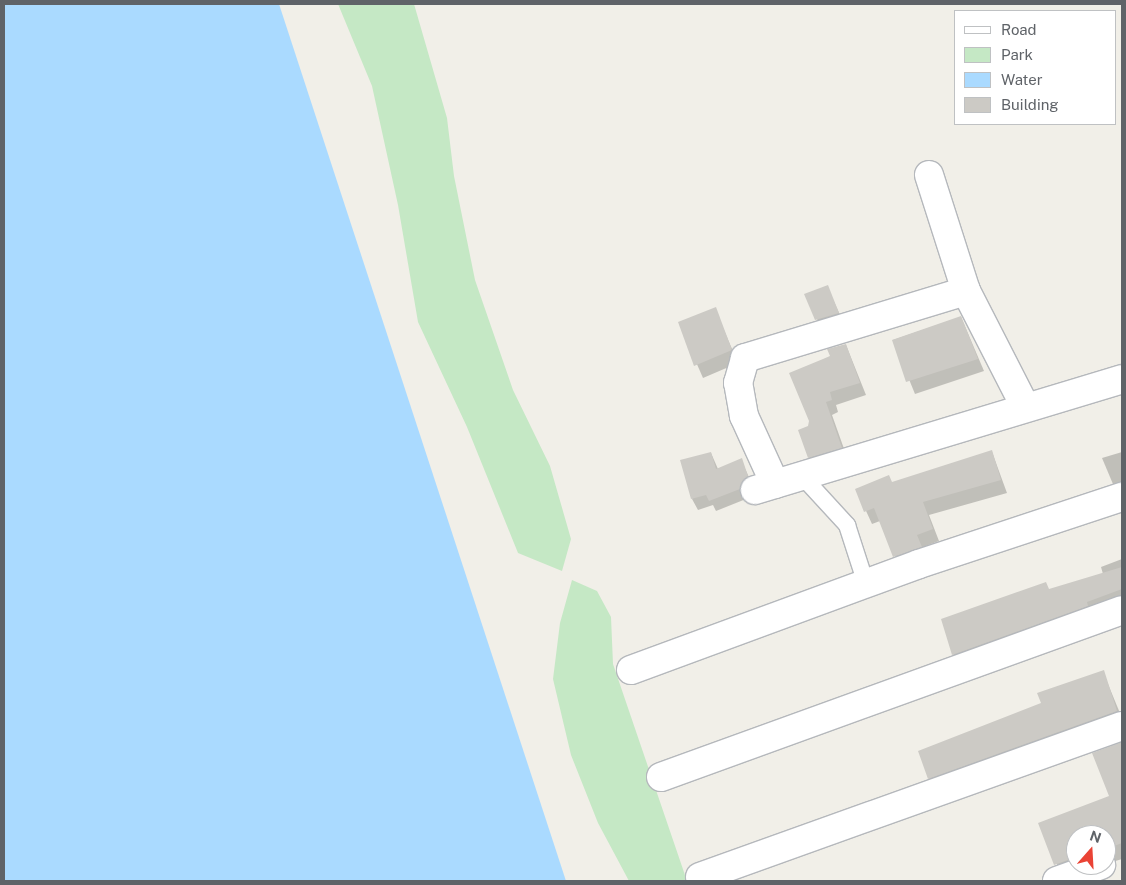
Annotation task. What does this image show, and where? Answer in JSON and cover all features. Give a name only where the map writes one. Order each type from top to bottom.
[{"type":"street","points":[[929,175],[966,291],[1026,408]]},
{"type":"street","points":[[966,291],[745,358],[738,383],[744,416],[765,487],[1122,380]]},
{"type":"street","points":[[631,670],[866,584],[1122,498]]},
{"type":"street","points":[[662,776],[1122,610]]},
{"type":"street","points":[[700,877],[1122,726]]},
{"type":"street","points":[[1057,881],[1074,875]]},
{"type":"lane","points":[[802,476],[847,525],[866,584]]},
{"type":"green space","points":[[338,4],[414,4],[447,118],[454,176],[475,280],[513,390],[550,466],[571,539],[562,571],[518,553],[467,427],[418,322],[398,205],[372,86]]},
{"type":"green space","points":[[572,580],[597,591],[611,617],[613,664],[687,881],[629,881],[598,823],[571,755],[553,679],[560,623]]},
{"type":"water","points":[[4,4],[279,4],[566,881],[4,881]]},
{"type":"building","points":[[828,285],[839,313],[815,320],[804,294]]},
{"type":"building","points":[[716,307],[732,350],[694,366],[678,322]]},
{"type":"building","points":[[961,316],[978,359],[906,382],[892,340]]},
{"type":"building","points":[[846,344],[860,383],[830,392],[832,400],[826,402],[842,448],[808,458],[798,430],[808,426],[809,421],[789,373],[830,356],[827,349]]},
{"type":"building","points":[[992,450],[1001,480],[923,502],[933,529],[917,535],[922,547],[893,557],[874,508],[864,512],[855,489],[889,475],[892,482]]},
{"type":"building","points":[[711,452],[716,469],[742,458],[748,476],[740,489],[709,501],[706,495],[691,499],[680,460]]},
{"type":"building","points":[[1122,567],[1122,589],[1087,602],[1088,606],[952,655],[941,619],[1046,582],[1049,589]]},
{"type":"building","points":[[1104,670],[1117,711],[928,779],[918,751],[1041,703],[1037,693]]},
{"type":"building","points":[[1122,742],[1122,843],[1116,845],[1116,825],[1066,825],[1066,861],[1054,865],[1038,823],[1109,796],[1092,753]]}]
